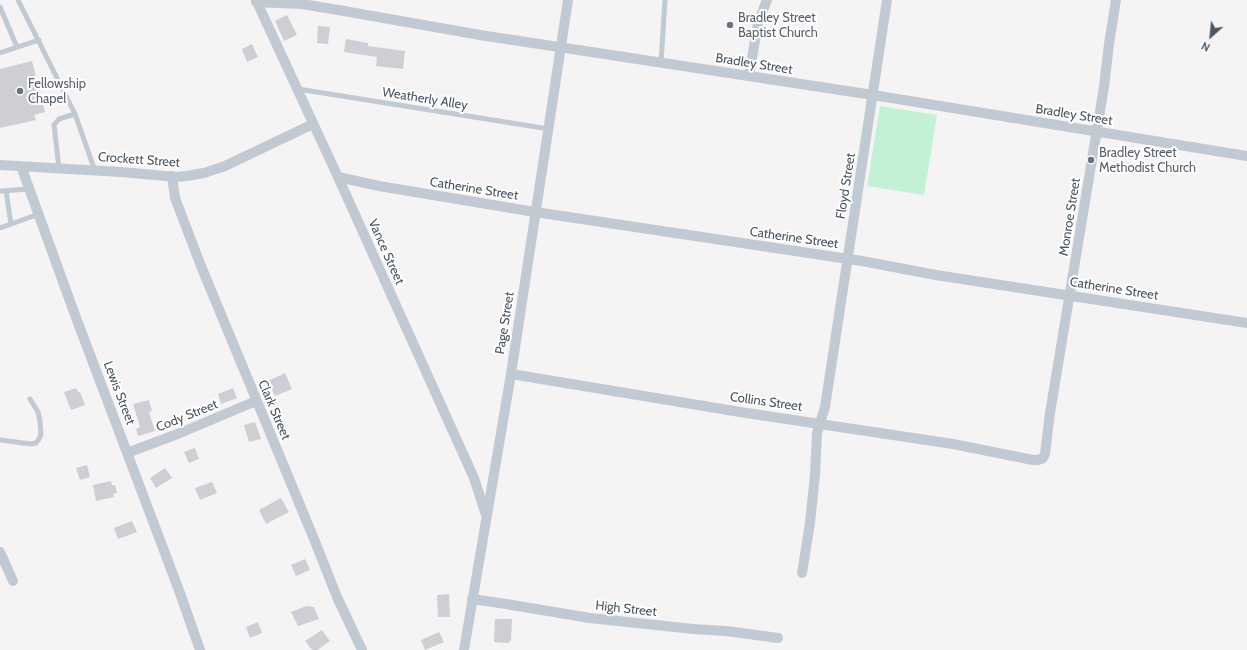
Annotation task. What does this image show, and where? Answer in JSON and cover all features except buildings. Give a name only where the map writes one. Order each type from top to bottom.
[{"type":"street","name":"Page Street","points":[[464,650],[510,374],[562,47],[568,0]]},
{"type":"street","points":[[749,76],[758,24],[767,0]]},
{"type":"street","name":"Floyd Street","points":[[820,423],[825,407],[887,0]]},
{"type":"street","name":"Monroe Street","points":[[1017,457],[1038,460],[1043,458],[1046,454],[1050,413],[1104,87],[1116,0]]},
{"type":"street","name":"Bradley Street","points":[[256,1],[302,4],[661,63],[873,95],[1247,156]]},
{"type":"street","name":"Vance Street","points":[[256,1],[298,90],[474,478],[486,517]]},
{"type":"street","name":"Crockett Street","points":[[0,165],[187,176],[204,173],[225,166],[313,124]]},
{"type":"street","name":"Lewis Street","points":[[21,166],[200,650]]},
{"type":"street","name":"Clark Street","points":[[172,176],[174,193],[200,266],[306,518],[337,597],[362,650]]},
{"type":"street","name":"Catherine Street","points":[[338,178],[535,212],[848,259],[1247,323]]},
{"type":"street","name":"Collins Street","points":[[510,374],[740,412],[953,444],[1017,457]]},
{"type":"street","name":"Cody Street","points":[[127,454],[256,401]]},
{"type":"street","points":[[802,573],[810,523],[815,475],[817,433],[820,423]]},
{"type":"street","points":[[0,552],[13,581]]},
{"type":"street","name":"High Street","points":[[472,599],[590,618],[726,631],[778,638]]},
{"type":"lane","points":[[18,0],[75,114],[95,171]]},
{"type":"lane","points":[[661,63],[665,0]]},
{"type":"lane","points":[[0,7],[17,47]]},
{"type":"lane","points":[[0,53],[39,40]]},
{"type":"lane","name":"Weatherly Alley","points":[[298,90],[549,129]]},
{"type":"lane","points":[[59,168],[54,125],[59,119],[75,114]]},
{"type":"lane","points":[[11,224],[3,191],[30,189]]},
{"type":"lane","points":[[0,228],[39,214]]},
{"type":"lane","points":[[0,440],[31,444],[39,439],[41,434],[38,412],[30,399]]},
{"type":"green space","points":[[880,106],[937,115],[924,195],[867,186]]},
{"type":"place","name":"Bradley Street Baptist Church","points":[[730,25]]},
{"type":"place","name":"Fellowship Chapel","points":[[20,91]]},
{"type":"place","name":"Bradley Street Methodist Church","points":[[1091,160]]}]
